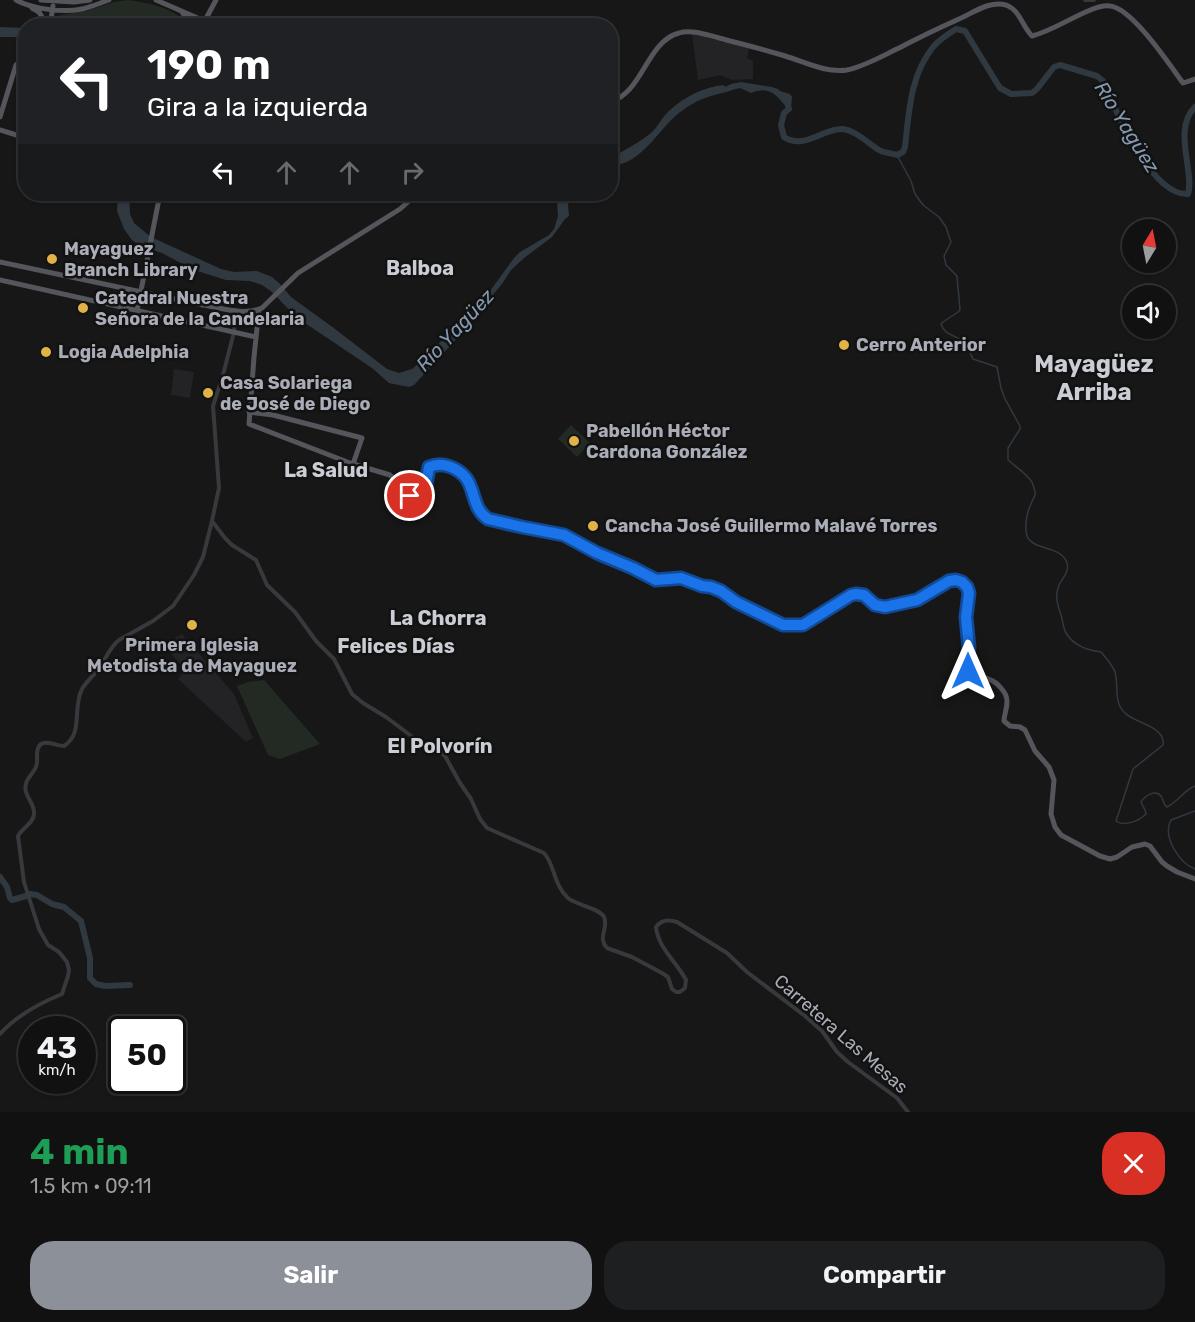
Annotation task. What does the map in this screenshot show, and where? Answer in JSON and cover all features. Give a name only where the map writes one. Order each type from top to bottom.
[{"type":"main road","points":[[16,0],[39,12],[44,18]]},
{"type":"main road","points":[[74,0],[81,2]]},
{"type":"main road","points":[[49,18],[48,1],[90,0]]},
{"type":"main road","points":[[28,5],[50,9],[80,10],[109,0]]},
{"type":"main road","points":[[150,0],[194,18]]},
{"type":"main road","points":[[206,18],[216,0]]},
{"type":"main road","points":[[618,100],[623,98],[659,46],[671,36],[682,32],[697,33],[755,47],[829,70],[844,70],[863,66],[921,36],[989,5],[998,4],[1007,5],[1016,11],[1032,36],[1102,3],[1119,8],[1139,26],[1183,82],[1195,80]]},
{"type":"main road","points":[[53,18],[57,14],[69,10]]},
{"type":"main road","points":[[181,11],[186,18]]},
{"type":"main road","points":[[0,117],[18,65]]},
{"type":"main road","points":[[0,130],[18,136]]},
{"type":"main road","points":[[137,311],[159,201]]},
{"type":"main road","points":[[0,262],[203,305],[255,311],[260,309],[298,273],[409,201]]},
{"type":"main road","points":[[0,280],[256,337]]},
{"type":"main road","points":[[260,309],[249,424],[353,464],[390,475],[410,496],[417,500],[425,495],[429,467],[445,465],[464,474],[477,507],[488,519],[564,535],[656,580],[684,579],[721,591],[747,607],[788,626],[803,625],[854,594],[864,595],[875,605],[883,607],[913,601],[951,581],[962,582],[969,593],[966,617],[969,648],[966,659],[967,669],[970,675],[987,677],[998,684],[1007,697],[1004,721],[1010,726],[1025,730],[1035,751],[1049,767],[1054,780],[1051,814],[1055,827],[1061,835],[1110,859],[1132,847],[1144,844],[1150,846],[1167,866],[1195,879]]},
{"type":"main road","points":[[249,412],[362,438],[353,464]]},
{"type":"street","points":[[1084,0],[1094,0]]},
{"type":"street","points":[[0,1034],[24,1014],[62,994],[69,970],[65,958],[48,945],[39,929],[24,882],[18,836],[34,816],[33,807],[26,793],[26,784],[36,767],[40,745],[44,743],[61,747],[71,741],[76,730],[82,689],[116,642],[153,621],[173,606],[201,563],[219,488],[213,406],[234,332],[235,310]]},
{"type":"street","name":"Carretera Las Mesas","points":[[212,521],[232,545],[256,560],[267,585],[295,612],[316,641],[334,659],[352,694],[422,744],[441,752],[487,828],[544,853],[564,893],[573,902],[596,910],[603,915],[604,946],[632,957],[662,973],[668,977],[672,989],[680,992],[686,988],[686,980],[659,940],[656,931],[656,927],[661,922],[668,920],[677,922],[727,953],[747,972],[812,1021],[837,1052],[897,1098],[908,1112]]},
{"type":"shaded area","points":[[128,0],[152,5],[182,18],[56,18]]},
{"type":"shaded area","points":[[692,34],[749,48],[747,58],[753,61],[753,79],[732,80],[720,75],[698,80]]},
{"type":"shaded area","points":[[174,369],[194,372],[190,398],[171,395]]},
{"type":"shaded area","name":"Pabellón Héctor Cardona González","points":[[571,425],[590,443],[577,457],[558,439]]},
{"type":"shaded area","points":[[182,634],[234,694],[253,738],[246,742],[178,679],[185,670],[164,645]]},
{"type":"shaded area","points":[[264,680],[320,744],[280,759],[268,755],[237,686]]},
{"type":"water","points":[[0,27],[18,28],[18,37],[0,37]]},
{"type":"water","points":[[741,82],[778,89],[790,94],[791,108],[787,108],[772,93],[763,90],[751,93],[740,88],[706,98],[676,115],[646,148],[630,160],[618,165],[618,154],[651,133],[667,113],[681,101],[709,88],[724,85],[725,87]]},
{"type":"water","points":[[118,201],[129,201],[130,214],[134,223],[151,237],[221,269],[234,272],[257,271],[272,277],[291,297],[387,369],[399,373],[412,369],[419,363],[485,298],[520,252],[549,235],[554,229],[558,216],[557,201],[569,201],[569,216],[552,237],[511,270],[471,323],[414,385],[409,387],[389,383],[372,368],[296,317],[262,285],[250,281],[226,280],[194,270],[162,253],[141,246],[132,240],[124,229],[117,211]]},
{"type":"waterway","name":"Río Yagüez","points":[[787,102],[789,109],[784,113],[781,125],[784,137],[799,141],[842,129],[857,134],[881,151],[897,155],[903,152],[905,147],[912,95],[925,58],[935,44],[947,35],[956,29],[965,31],[1000,88],[1011,94],[1032,93],[1054,67],[1060,65],[1097,76],[1103,81],[1125,130],[1148,167],[1174,191],[1188,194],[1189,175],[1185,127],[1188,116],[1195,107]]},
{"type":"waterway","points":[[897,155],[911,181],[915,194],[923,205],[939,217],[946,227],[951,242],[944,256],[946,265],[957,276],[960,310],[941,324],[948,333],[965,344],[973,359],[997,367],[1005,399],[1020,426],[1008,448],[1008,460],[1030,479],[1035,490],[1026,519],[1027,536],[1035,544],[1059,553],[1067,563],[1068,567],[1057,595],[1065,631],[1077,644],[1086,649],[1101,652],[1115,672],[1121,709],[1129,716],[1155,729],[1163,739],[1163,745],[1133,769],[1116,821],[1127,823],[1143,817],[1146,813],[1141,802],[1150,794],[1159,794],[1167,807],[1195,786]]},
{"type":"waterway","points":[[1195,811],[1171,820],[1169,826],[1170,841],[1178,855],[1195,869]]},
{"type":"waterway","points":[[0,877],[12,900],[26,896]]},
{"type":"waterway","points":[[30,894],[64,907],[81,921],[90,958],[90,978],[96,984],[130,985]]},
{"type":"place","name":"Mayaguez Branch Library","points":[[52,259]]},
{"type":"place","name":"Catedral Nuestra Señora de la Candelaria","points":[[83,308]]},
{"type":"place","name":"Cerro Anterior","points":[[844,345]]},
{"type":"place","name":"Logia Adelphia","points":[[46,352]]},
{"type":"place","name":"Casa Solariega de José de Diego","points":[[208,393]]},
{"type":"place","name":"Pabellón Héctor Cardona González","points":[[574,441]]},
{"type":"place","name":"Cancha José Guillermo Malavé Torres","points":[[593,526]]},
{"type":"place","name":"Primera Iglesia Metodista de Mayaguez","points":[[192,625]]},
{"type":"district","name":"Balboa","points":[[420,268]]},
{"type":"district","name":"Mayagüez Arriba","points":[[1094,378]]},
{"type":"district","name":"La Salud","points":[[326,470]]},
{"type":"district","name":"La Chorra","points":[[438,618]]},
{"type":"district","name":"Felices Días","points":[[396,646]]},
{"type":"district","name":"El Polvorín","points":[[440,746]]},
{"type":"route","points":[[410,496],[413,499],[421,499],[424,496],[429,467],[445,465],[464,474],[477,507],[488,519],[564,535],[656,580],[681,578],[711,587],[783,625],[803,625],[854,594],[864,595],[875,605],[885,607],[917,600],[943,584],[956,580],[967,587],[969,593],[966,607],[968,671]]}]
